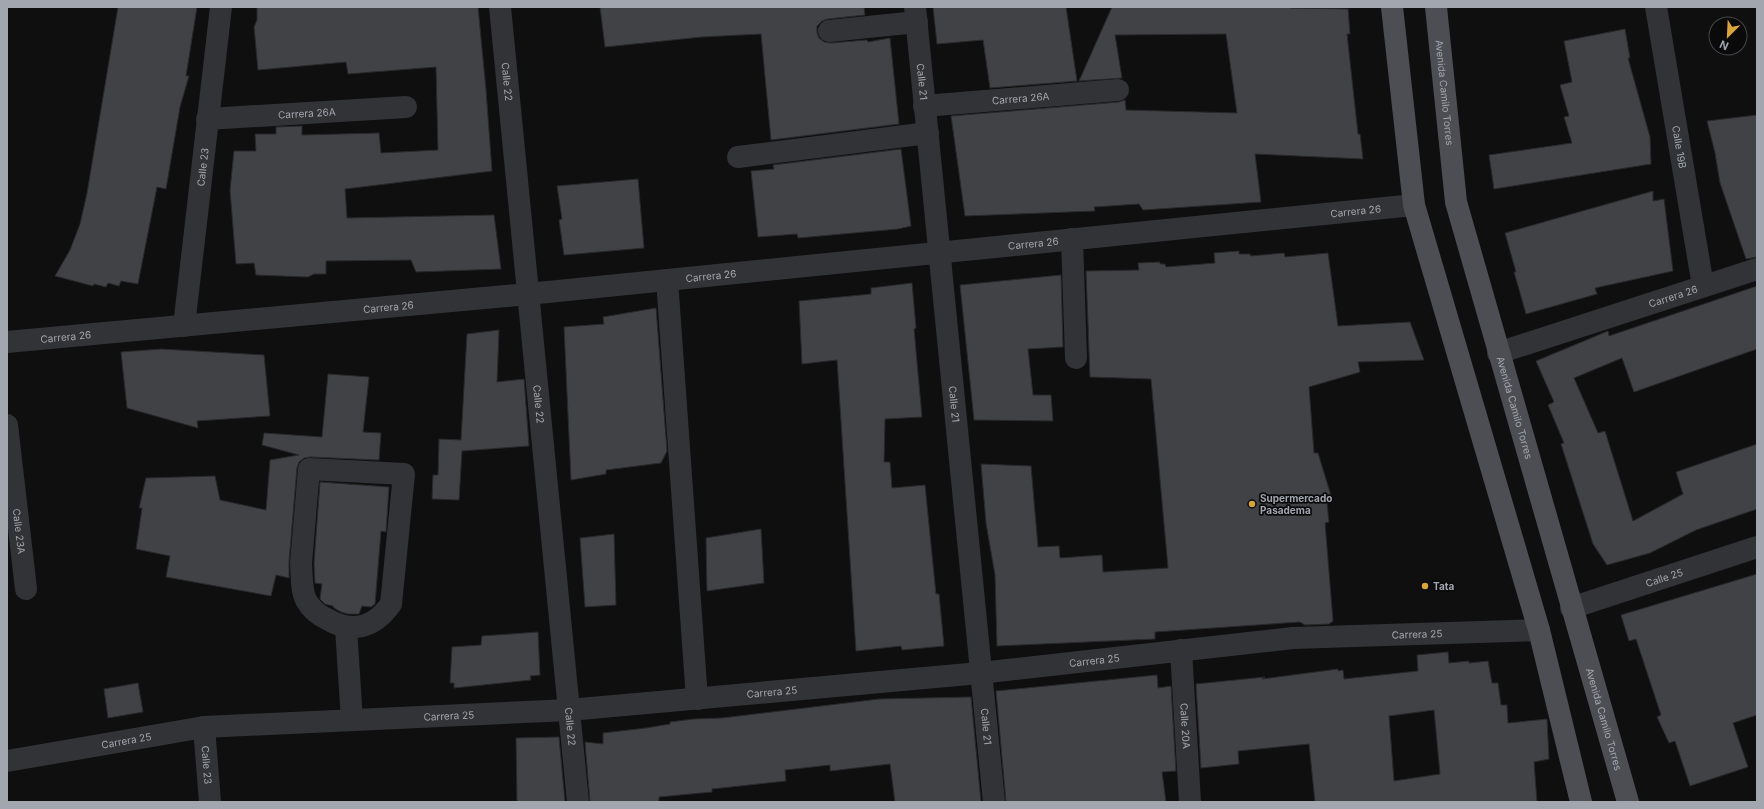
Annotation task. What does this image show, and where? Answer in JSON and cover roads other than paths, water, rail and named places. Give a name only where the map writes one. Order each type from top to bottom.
[{"type":"main road","points":[[1392,7],[1414,205],[1539,630],[1581,802]]},
{"type":"main road","name":"Avenida Camilo Torres","points":[[1436,7],[1456,202],[1571,608],[1628,802]]},
{"type":"street","name":"Calle 23","points":[[184,326],[221,7]]},
{"type":"street","name":"Calle 22","points":[[500,7],[578,802]]},
{"type":"street","name":"Calle 19B","points":[[1656,7],[1703,286]]},
{"type":"street","points":[[829,31],[916,14]]},
{"type":"street","name":"Calle 21","points":[[916,14],[980,673],[994,802]]},
{"type":"street","name":"Carrera 26A","points":[[924,106],[1118,90]]},
{"type":"street","name":"Carrera 26A","points":[[207,119],[406,107]]},
{"type":"street","points":[[738,157],[928,133]]},
{"type":"street","name":"Carrera 26","points":[[7,342],[528,294],[1414,205]]},
{"type":"street","points":[[1072,239],[1076,358]]},
{"type":"street","name":"Carrera 26","points":[[1498,353],[1757,269]]},
{"type":"street","points":[[667,280],[697,699]]},
{"type":"street","name":"Calle 23A","points":[[7,425],[26,589]]},
{"type":"street","points":[[308,469],[404,474],[391,604],[383,613],[364,626],[346,628],[337,626],[319,615],[306,600],[302,563],[308,469]]},
{"type":"street","name":"Calle 25","points":[[1571,608],[1757,547]]},
{"type":"street","points":[[346,628],[352,720]]},
{"type":"street","name":"Carrera 25","points":[[7,761],[204,727],[569,710],[980,673],[1293,638],[1539,630]]},
{"type":"street","name":"Calle 20A","points":[[1181,650],[1190,802]]},
{"type":"street","name":"Calle 23","points":[[204,727],[210,802]]},
{"type":"place","name":"Supermercado Pasadema","points":[[1252,504]]},
{"type":"place","name":"Tata","points":[[1425,586]]}]
